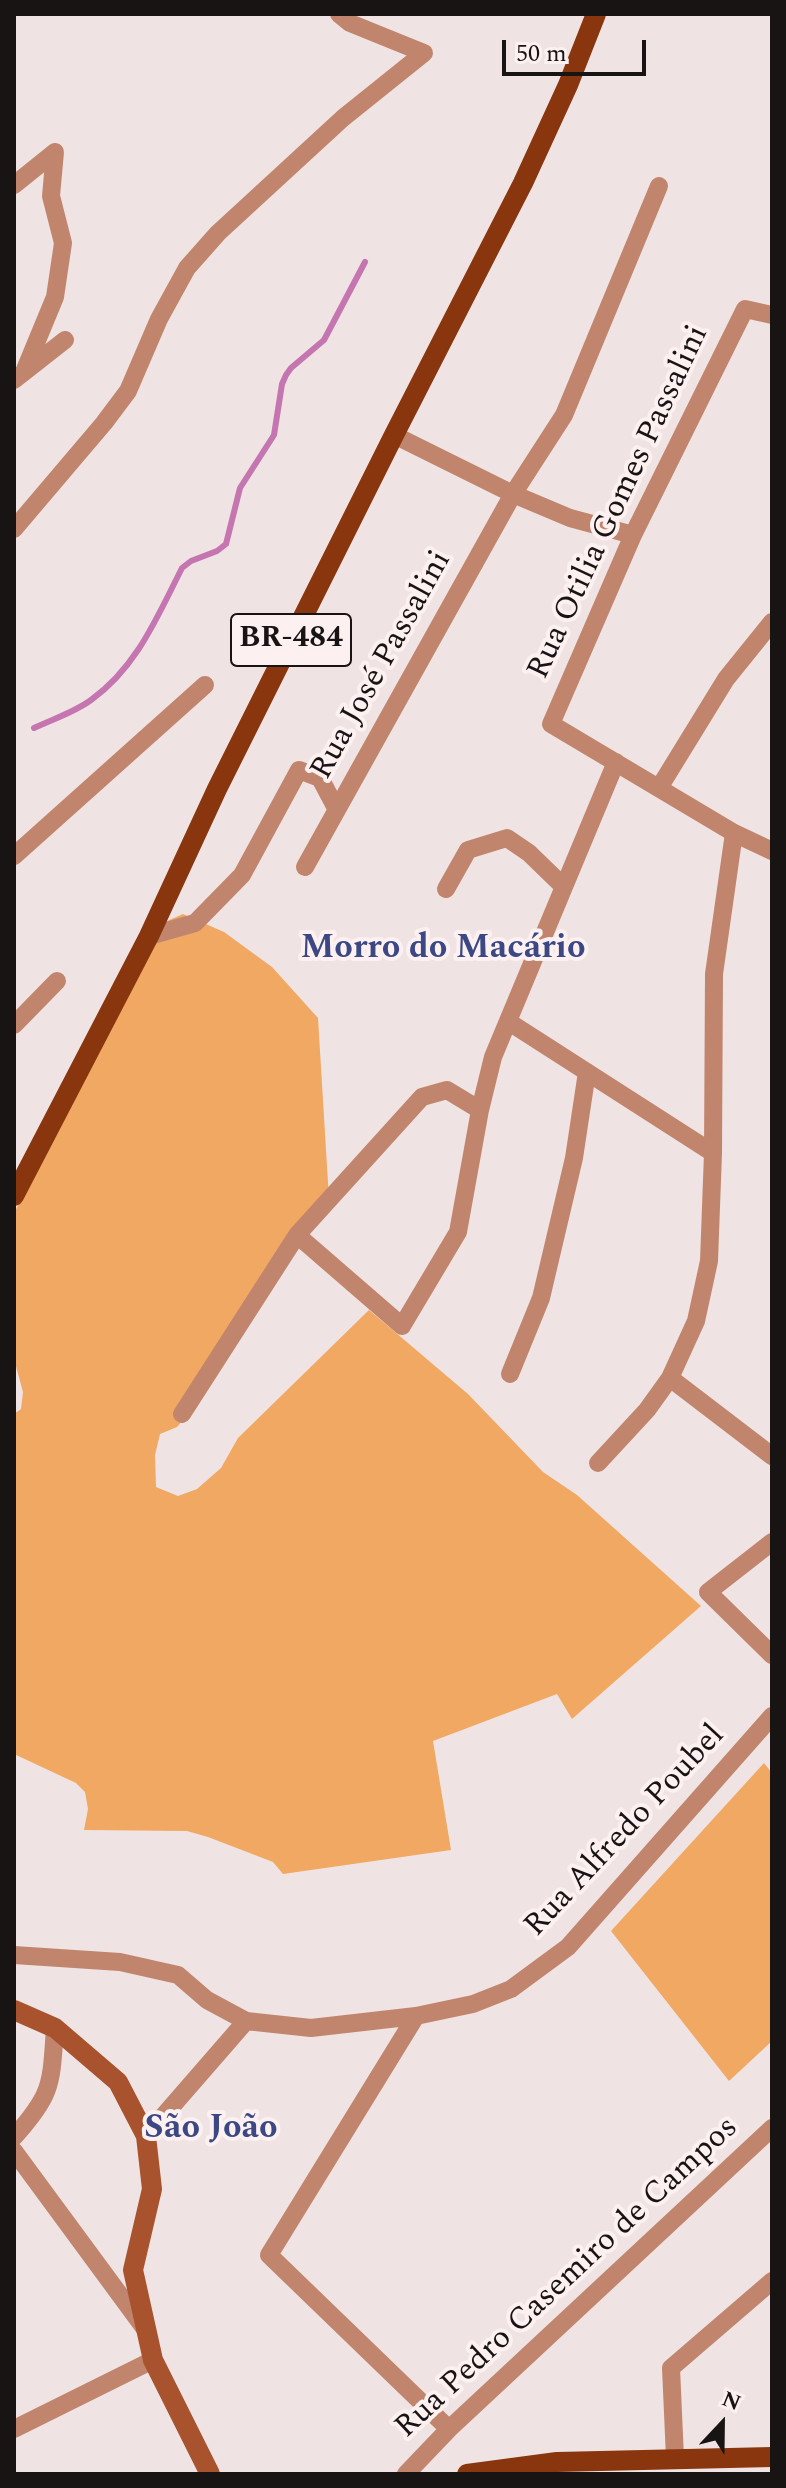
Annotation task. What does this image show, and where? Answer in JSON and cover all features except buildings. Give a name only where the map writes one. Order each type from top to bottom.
[{"type":"main road","name":"BR-484","points":[[14,1196],[149,936],[217,789],[523,183],[595,17]]},
{"type":"main road","points":[[467,2474],[557,2462],[772,2457]]},
{"type":"street","points":[[14,529],[128,391],[159,319],[187,268],[218,233],[343,118],[424,53],[350,23],[339,14]]},
{"type":"street","points":[[14,185],[55,152],[51,196],[63,243],[55,297],[19,376]]},
{"type":"street","name":"Rua José Passalini","points":[[305,867],[513,494],[564,415],[659,186]]},
{"type":"street","name":"Rua Otilia Gomes Passalini","points":[[616,762],[551,724],[633,535],[745,309],[772,315]]},
{"type":"street","points":[[19,376],[65,340]]},
{"type":"street","points":[[394,435],[513,494],[570,518],[633,535]]},
{"type":"street","points":[[659,788],[726,679],[772,622]]},
{"type":"street","points":[[14,856],[205,685]]},
{"type":"street","points":[[297,1235],[402,1326],[458,1232],[493,1057],[616,762],[734,833],[772,851]]},
{"type":"street","points":[[149,936],[195,923],[242,875],[299,770],[320,778],[337,810]]},
{"type":"street","points":[[598,1463],[647,1410],[670,1378],[696,1321],[709,1261],[714,974],[734,833]]},
{"type":"street","points":[[446,889],[468,850],[507,838],[529,853],[564,887]]},
{"type":"street","points":[[14,1025],[57,981]]},
{"type":"street","points":[[509,1022],[713,1153]]},
{"type":"street","points":[[510,1374],[541,1298],[574,1158],[587,1072]]},
{"type":"street","points":[[182,1414],[297,1235],[422,1097],[447,1090],[480,1110]]},
{"type":"street","points":[[670,1378],[772,1456]]},
{"type":"street","points":[[772,1542],[708,1592],[772,1655]]},
{"type":"street","name":"Rua Alfredo Poubel","points":[[14,1955],[120,1962],[178,1975],[207,2000],[246,2021],[311,2028],[416,2016],[473,2004],[511,1989],[568,1947],[772,1716]]},
{"type":"street","points":[[14,2010],[55,2028],[118,2082],[146,2136],[152,2189],[133,2270],[153,2360],[206,2473]]},
{"type":"street","points":[[416,2016],[269,2255],[449,2429]]},
{"type":"street","points":[[146,2136],[246,2021]]},
{"type":"street","points":[[14,2137],[42,2106],[52,2081],[55,2028]]},
{"type":"street","name":"Rua Pedro Casemiro de Campos","points":[[406,2474],[449,2429],[772,2128]]},
{"type":"street","points":[[14,2151],[147,2331]]},
{"type":"street","points":[[675,2458],[671,2368],[765,2300],[772,2281]]},
{"type":"street","points":[[14,2429],[153,2360]]},
{"type":"shaded area","points":[[183,914],[224,932],[272,967],[318,1018],[329,1199],[196,1405],[177,1427],[160,1434],[155,1455],[156,1487],[178,1496],[197,1489],[221,1468],[238,1438],[369,1310],[468,1394],[543,1472],[577,1495],[701,1606],[572,1719],[557,1694],[433,1741],[451,1850],[283,1874],[273,1862],[187,1831],[84,1830],[88,1809],[85,1792],[76,1783],[14,1754],[14,1414],[21,1409],[23,1392],[14,1359],[14,1213],[165,922]]},
{"type":"shaded area","points":[[764,1763],[772,1773],[772,2041],[729,2081],[611,1931]]},
{"type":"waterway","points":[[34,728],[78,708],[107,687],[144,640],[182,568],[226,544],[240,488],[274,435],[286,375],[324,340],[365,262]]},
{"type":"district","name":"Morro do Macário","points":[[443,950]]},
{"type":"district","name":"São João","points":[[211,2130]]}]
